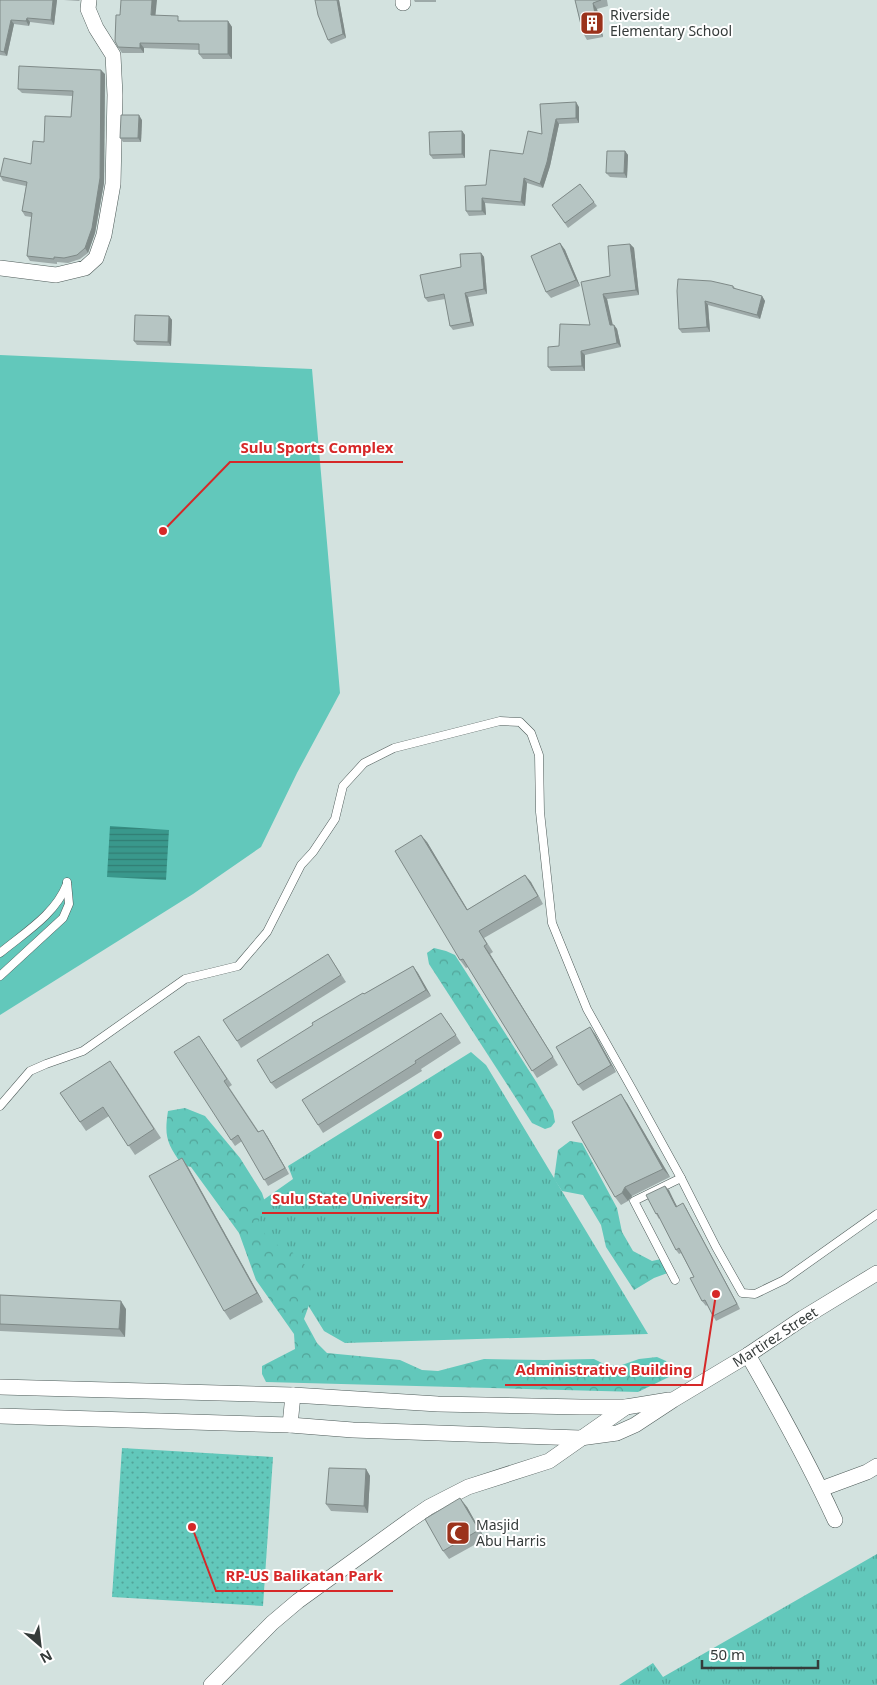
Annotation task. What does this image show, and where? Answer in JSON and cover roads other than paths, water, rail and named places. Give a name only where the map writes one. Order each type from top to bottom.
[{"type":"street","points":[[0,268],[56,275],[85,268],[96,258],[104,235],[113,184],[115,95],[113,55],[96,28],[88,9],[89,0]]},
{"type":"street","name":"Martirez Street","points":[[0,1416],[290,1425],[353,1430],[580,1438],[607,1435],[635,1426],[673,1400],[748,1356],[803,1318],[877,1273]]},
{"type":"street","points":[[748,1356],[821,1489],[835,1520]]},
{"type":"street","points":[[0,1387],[293,1395],[438,1404],[626,1407],[673,1400]]},
{"type":"street","points":[[290,1425],[293,1395]]},
{"type":"street","points":[[211,1685],[272,1623],[298,1601],[429,1507],[468,1487],[549,1461],[626,1407]]},
{"type":"street","points":[[821,1489],[867,1472],[877,1466]]},
{"type":"lane","points":[[0,1106],[30,1072],[46,1064],[83,1051],[185,979],[238,966],[267,932],[301,865],[313,852],[335,820],[343,786],[364,763],[394,748],[500,721],[520,722],[531,733],[539,755],[540,812],[552,923],[587,1010],[632,1088],[742,1292],[755,1294],[784,1280],[877,1214]]},
{"type":"lane","points":[[0,953],[54,907],[63,894],[67,882],[69,904],[64,918],[0,976]]},
{"type":"lane","points":[[675,1280],[634,1201],[681,1178]]},
{"type":"place","name":"Riverside Elementary School","points":[[592,23]]},
{"type":"place","name":"Sulu Sports Complex","points":[[163,531]]},
{"type":"place","name":"Sulu State University","points":[[438,1135]]},
{"type":"place","name":"Administrative Building","points":[[716,1294]]},
{"type":"place","name":"RP-US Balikatan Park","points":[[192,1527]]},
{"type":"place","name":"Masjid Abu Harris","points":[[458,1533]]}]
